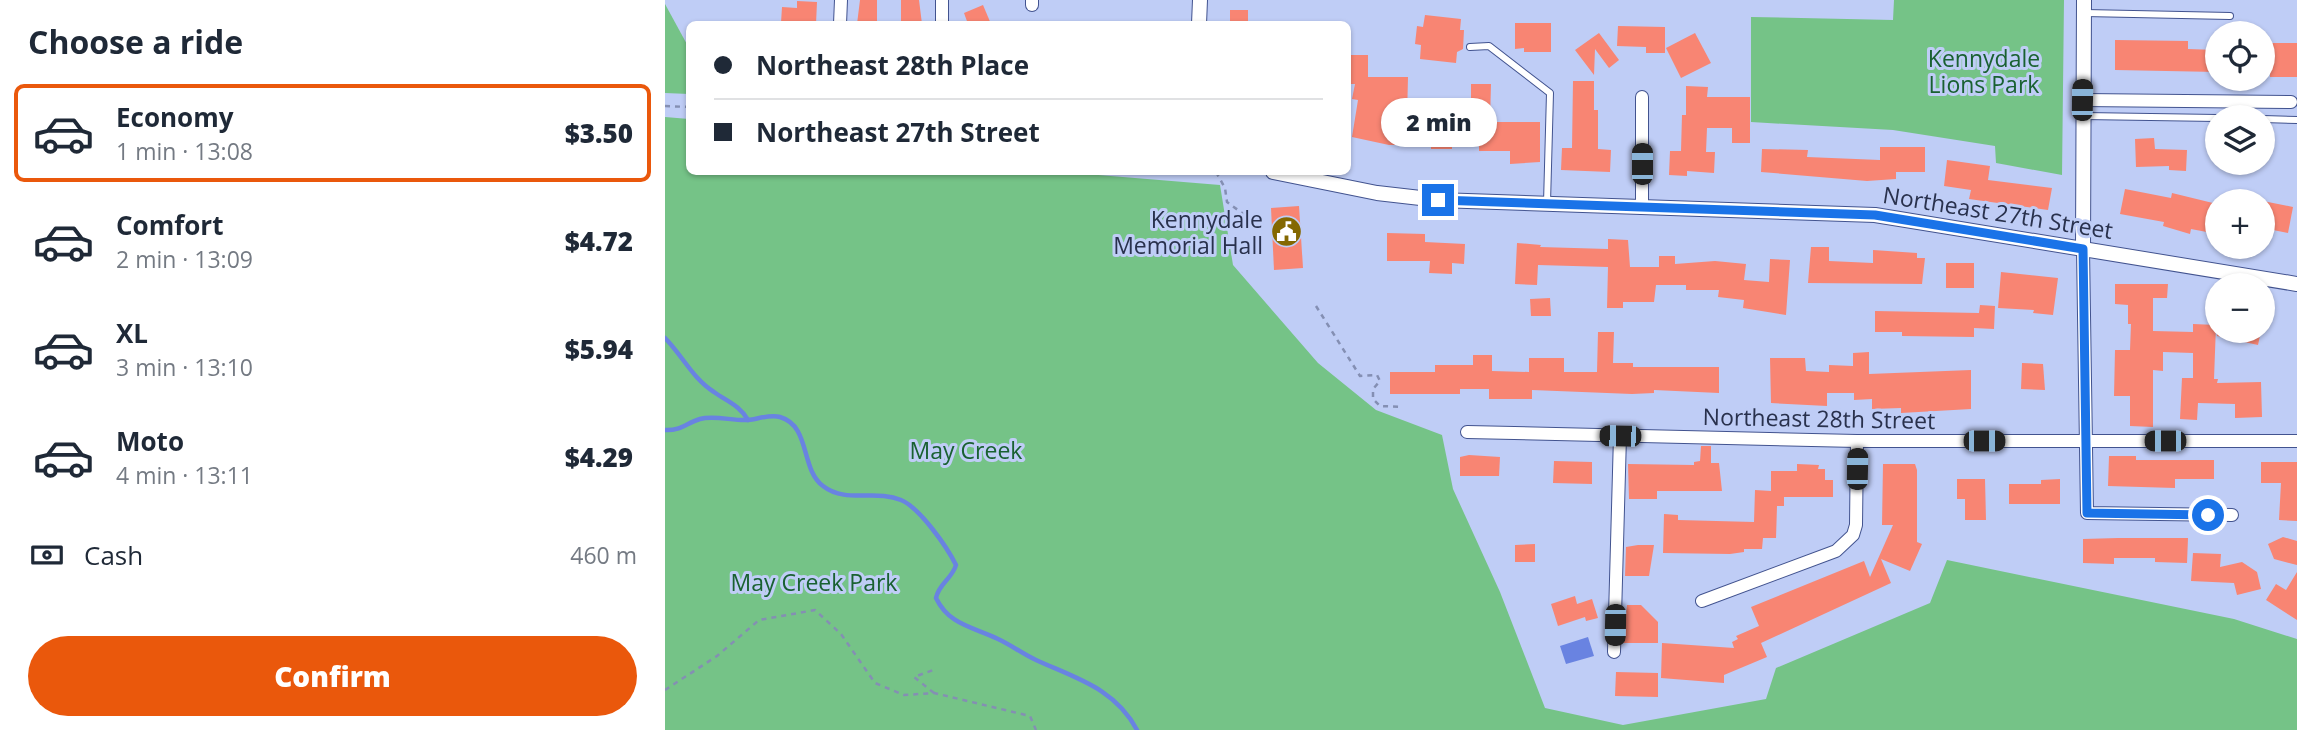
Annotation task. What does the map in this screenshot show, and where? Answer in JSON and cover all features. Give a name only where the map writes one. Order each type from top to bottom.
[{"type":"street","points":[[840,21],[841,0]]},
{"type":"street","points":[[942,0],[942,21]]},
{"type":"street","points":[[1199,21],[1200,0]]},
{"type":"street","points":[[2084,6],[2082,100],[2087,513],[2232,515]]},
{"type":"street","points":[[1642,97],[1642,208]]},
{"type":"street","points":[[2082,100],[2291,102]]},
{"type":"street","name":"Northeast 27th Street","points":[[1289,175],[1405,197],[1547,205],[1875,215],[2297,284]]},
{"type":"street","name":"Northeast 28th Street","points":[[1467,432],[1857,441],[2297,441]]},
{"type":"street","points":[[1614,652],[1620,436]]},
{"type":"street","points":[[1702,601],[1836,551],[1847,543],[1856,525],[1857,441]]},
{"type":"lane","points":[[2084,6],[2230,16]]},
{"type":"lane","points":[[1470,47],[1489,46],[1550,93],[1547,205]]},
{"type":"lane","points":[[2083,116],[2205,118]]},
{"type":"lane","points":[[2275,119],[2297,120]]},
{"type":"path","points":[[665,106],[686,107]]},
{"type":"path","points":[[1218,175],[1225,188],[1227,202],[1253,221]]},
{"type":"path","points":[[1316,306],[1360,376],[1377,375],[1380,381],[1373,389],[1373,399],[1380,406],[1403,407]]},
{"type":"path","points":[[665,691],[717,656],[759,620],[815,610],[841,634],[875,683],[904,695],[934,693],[1030,716],[1036,730]]},
{"type":"path","points":[[934,693],[914,677],[936,669]]},
{"type":"green space","name":"Kennydale Lions Park","points":[[1894,0],[2064,0],[2062,175],[1996,163],[1995,146],[1893,130],[1751,122],[1751,17],[1893,20]]},
{"type":"green space","points":[[665,4],[686,42],[686,94],[665,93]]},
{"type":"green space","name":"May Creek","points":[[665,117],[686,119],[686,175],[1098,175],[1220,185],[1233,265],[1318,363],[1376,410],[1442,435],[1453,489],[1500,592],[1545,708],[1623,725],[1766,699],[1776,668],[1930,603],[1947,560],[2234,619],[2297,639],[2297,730],[665,730]]},
{"type":"water","points":[[1588,637],[1594,656],[1566,664],[1560,646]]},
{"type":"building","points":[[860,0],[877,0],[877,21],[857,21]]},
{"type":"building","points":[[901,0],[919,0],[922,21],[901,21]]},
{"type":"building","points":[[797,1],[817,2],[816,21],[781,21],[782,7],[797,8]]},
{"type":"building","points":[[983,5],[990,21],[967,21],[964,13]]},
{"type":"building","points":[[1230,10],[1248,10],[1248,21],[1230,21]]},
{"type":"building","points":[[1425,15],[1461,19],[1460,30],[1464,30],[1463,49],[1457,52],[1456,63],[1420,59],[1421,45],[1415,44],[1417,26],[1423,27]]},
{"type":"building","points":[[1515,23],[1551,23],[1551,52],[1524,52],[1524,48],[1515,49]]},
{"type":"building","points":[[1618,26],[1665,27],[1665,53],[1646,53],[1646,47],[1617,46]]},
{"type":"building","points":[[1599,33],[1619,60],[1609,68],[1595,49],[1594,75],[1575,50]]},
{"type":"building","points":[[1695,33],[1711,63],[1681,78],[1666,48]]},
{"type":"building","points":[[2115,40],[2188,41],[2188,49],[2205,50],[2205,72],[2115,70]]},
{"type":"building","points":[[2275,43],[2297,43],[2297,77],[2275,77]]},
{"type":"building","points":[[1351,55],[1368,55],[1368,77],[1408,77],[1407,118],[1420,118],[1420,131],[1452,130],[1452,149],[1431,149],[1431,145],[1389,145],[1352,137],[1358,100],[1352,99],[1355,84],[1351,84]]},
{"type":"building","points":[[1573,81],[1594,81],[1594,110],[1598,110],[1598,149],[1611,150],[1610,172],[1561,170],[1562,148],[1572,148]]},
{"type":"building","points":[[1471,84],[1491,84],[1490,122],[1540,122],[1540,162],[1510,164],[1510,151],[1479,151],[1479,103],[1471,103]]},
{"type":"building","points":[[1686,86],[1708,87],[1707,97],[1750,97],[1750,143],[1732,143],[1732,128],[1707,128],[1706,152],[1715,152],[1714,173],[1687,171],[1687,176],[1669,175],[1670,151],[1681,151],[1682,115],[1686,115]]},
{"type":"building","points":[[2154,138],[2155,149],[2187,150],[2186,171],[2169,170],[2169,166],[2136,167],[2135,139]]},
{"type":"building","points":[[1880,147],[1925,147],[1925,172],[1896,172],[1896,179],[1867,181],[1761,172],[1762,149],[1808,150],[1807,157],[1880,160]]},
{"type":"building","points":[[1947,160],[1990,166],[1988,180],[2052,188],[2048,210],[1969,199],[1971,190],[1944,186]]},
{"type":"building","points":[[2125,189],[2171,198],[2172,193],[2205,201],[2205,232],[2191,229],[2190,234],[2163,226],[2164,222],[2120,214]]},
{"type":"building","points":[[2275,203],[2293,207],[2288,233],[2275,230]]},
{"type":"building","name":"Kennydale Memorial Hall","points":[[1299,206],[1303,268],[1274,270],[1271,208]]},
{"type":"building","points":[[1387,233],[1425,234],[1425,242],[1465,244],[1464,264],[1452,263],[1452,274],[1429,273],[1430,261],[1387,261]]},
{"type":"building","points":[[1608,239],[1628,240],[1630,267],[1659,267],[1659,256],[1675,256],[1675,264],[1715,261],[1746,264],[1744,280],[1769,282],[1770,259],[1790,260],[1786,315],[1743,308],[1744,300],[1718,297],[1719,290],[1686,290],[1686,285],[1656,285],[1654,302],[1623,302],[1623,308],[1607,308],[1608,267],[1538,265],[1537,285],[1515,284],[1517,243],[1541,245],[1540,247],[1608,249]]},
{"type":"building","points":[[1811,247],[1829,247],[1829,261],[1873,263],[1873,250],[1917,253],[1917,258],[1925,258],[1922,284],[1808,283]]},
{"type":"building","points":[[1946,263],[1974,263],[1974,288],[1946,288]]},
{"type":"building","points":[[2001,272],[2058,278],[2053,315],[2033,313],[2034,310],[1998,308]]},
{"type":"building","points":[[2115,284],[2168,284],[2167,298],[2153,298],[2153,331],[2193,332],[2193,324],[2205,325],[2205,343],[2215,343],[2214,379],[2218,379],[2217,383],[2261,382],[2262,417],[2235,418],[2235,404],[2198,403],[2197,420],[2180,419],[2182,378],[2193,378],[2193,353],[2163,352],[2163,371],[2153,370],[2153,427],[2130,426],[2130,396],[2114,396],[2115,350],[2130,350],[2131,324],[2128,324],[2128,305],[2115,304]]},
{"type":"building","points":[[1550,298],[1551,316],[1531,316],[1530,299]]},
{"type":"building","points":[[1980,305],[1995,306],[1994,329],[1974,328],[1974,337],[1902,336],[1902,332],[1875,332],[1875,311],[1979,313]]},
{"type":"building","points":[[1598,332],[1614,332],[1613,363],[1633,363],[1633,367],[1719,367],[1719,393],[1654,390],[1654,393],[1632,394],[1532,390],[1532,399],[1489,399],[1489,389],[1460,389],[1460,394],[1390,394],[1390,372],[1435,372],[1435,365],[1473,365],[1473,355],[1492,355],[1492,371],[1529,372],[1529,358],[1564,358],[1564,372],[1597,372]]},
{"type":"building","points":[[1869,352],[1869,374],[1971,370],[1971,409],[1901,413],[1901,408],[1872,409],[1872,399],[1854,400],[1854,393],[1827,393],[1827,406],[1771,403],[1770,358],[1805,358],[1806,371],[1829,372],[1829,365],[1853,366],[1853,353]]},
{"type":"building","points":[[2022,363],[2043,364],[2045,390],[2021,389]]},
{"type":"building","points":[[1701,446],[1711,446],[1711,463],[1719,463],[1722,491],[1657,491],[1657,499],[1629,499],[1628,464],[1694,465],[1694,462],[1700,461]]},
{"type":"building","points":[[2109,456],[2136,456],[2136,460],[2214,460],[2214,479],[2175,479],[2175,488],[2108,486]]},
{"type":"building","points":[[1460,457],[1500,457],[1499,476],[1460,476]]},
{"type":"building","points":[[1554,461],[1592,462],[1592,484],[1553,483]]},
{"type":"building","points":[[2261,462],[2297,462],[2297,521],[2279,520],[2281,483],[2261,483]]},
{"type":"building","points":[[1797,464],[1819,465],[1818,469],[1825,469],[1825,480],[1833,480],[1833,497],[1784,497],[1784,506],[1777,506],[1776,538],[1763,538],[1762,549],[1744,549],[1744,552],[1730,554],[1663,553],[1664,514],[1678,515],[1678,520],[1754,522],[1755,490],[1771,491],[1771,471],[1797,471]]},
{"type":"building","points":[[1883,464],[1915,464],[1917,470],[1917,542],[1922,544],[1910,571],[1881,559],[1891,583],[1761,643],[1767,657],[1724,675],[1724,683],[1661,678],[1662,643],[1734,648],[1732,642],[1738,639],[1736,636],[1759,626],[1751,607],[1864,561],[1870,577],[1893,525],[1882,525]]},
{"type":"building","points":[[1957,479],[1985,479],[1986,520],[1965,520],[1965,499],[1957,499]]},
{"type":"building","points":[[2060,479],[2060,504],[2009,504],[2009,484],[2041,484],[2041,480]]},
{"type":"building","points":[[2283,537],[2297,541],[2297,565],[2274,559],[2268,544]]},
{"type":"building","points":[[2188,538],[2187,563],[2155,562],[2155,558],[2114,558],[2114,564],[2083,563],[2083,539]]},
{"type":"building","points":[[1535,544],[1535,562],[1515,562],[1515,545]]},
{"type":"building","points":[[1654,545],[1649,576],[1625,576],[1626,547]]},
{"type":"building","points":[[2193,553],[2221,554],[2220,567],[2242,562],[2257,572],[2261,589],[2237,595],[2234,583],[2191,581]]},
{"type":"building","points":[[2297,572],[2297,620],[2266,600],[2276,584],[2286,590]]},
{"type":"building","points":[[1575,596],[1577,604],[1592,599],[1598,618],[1586,621],[1585,617],[1558,626],[1551,604]]},
{"type":"building","points":[[1627,605],[1641,605],[1658,622],[1658,643],[1623,643]]},
{"type":"building","points":[[1616,672],[1658,673],[1658,697],[1615,696]]},
{"type":"waterway","points":[[665,338],[707,387],[737,407],[748,420]]},
{"type":"waterway","name":"May Creek","points":[[665,430],[705,418],[748,420],[776,416],[790,422],[797,429],[811,469],[823,486],[841,494],[901,500],[916,511],[932,529],[956,565],[936,598],[948,614],[1031,658],[1093,686],[1117,704],[1137,730]]},
{"type":"place","name":"Kennydale Memorial Hall","points":[[1286,232]]},
{"type":"route","points":[[1438,200],[1875,215],[2083,249],[2087,513],[2208,515]]},
{"type":"park label","name":"May Creek Park","points":[[814,582]]}]
